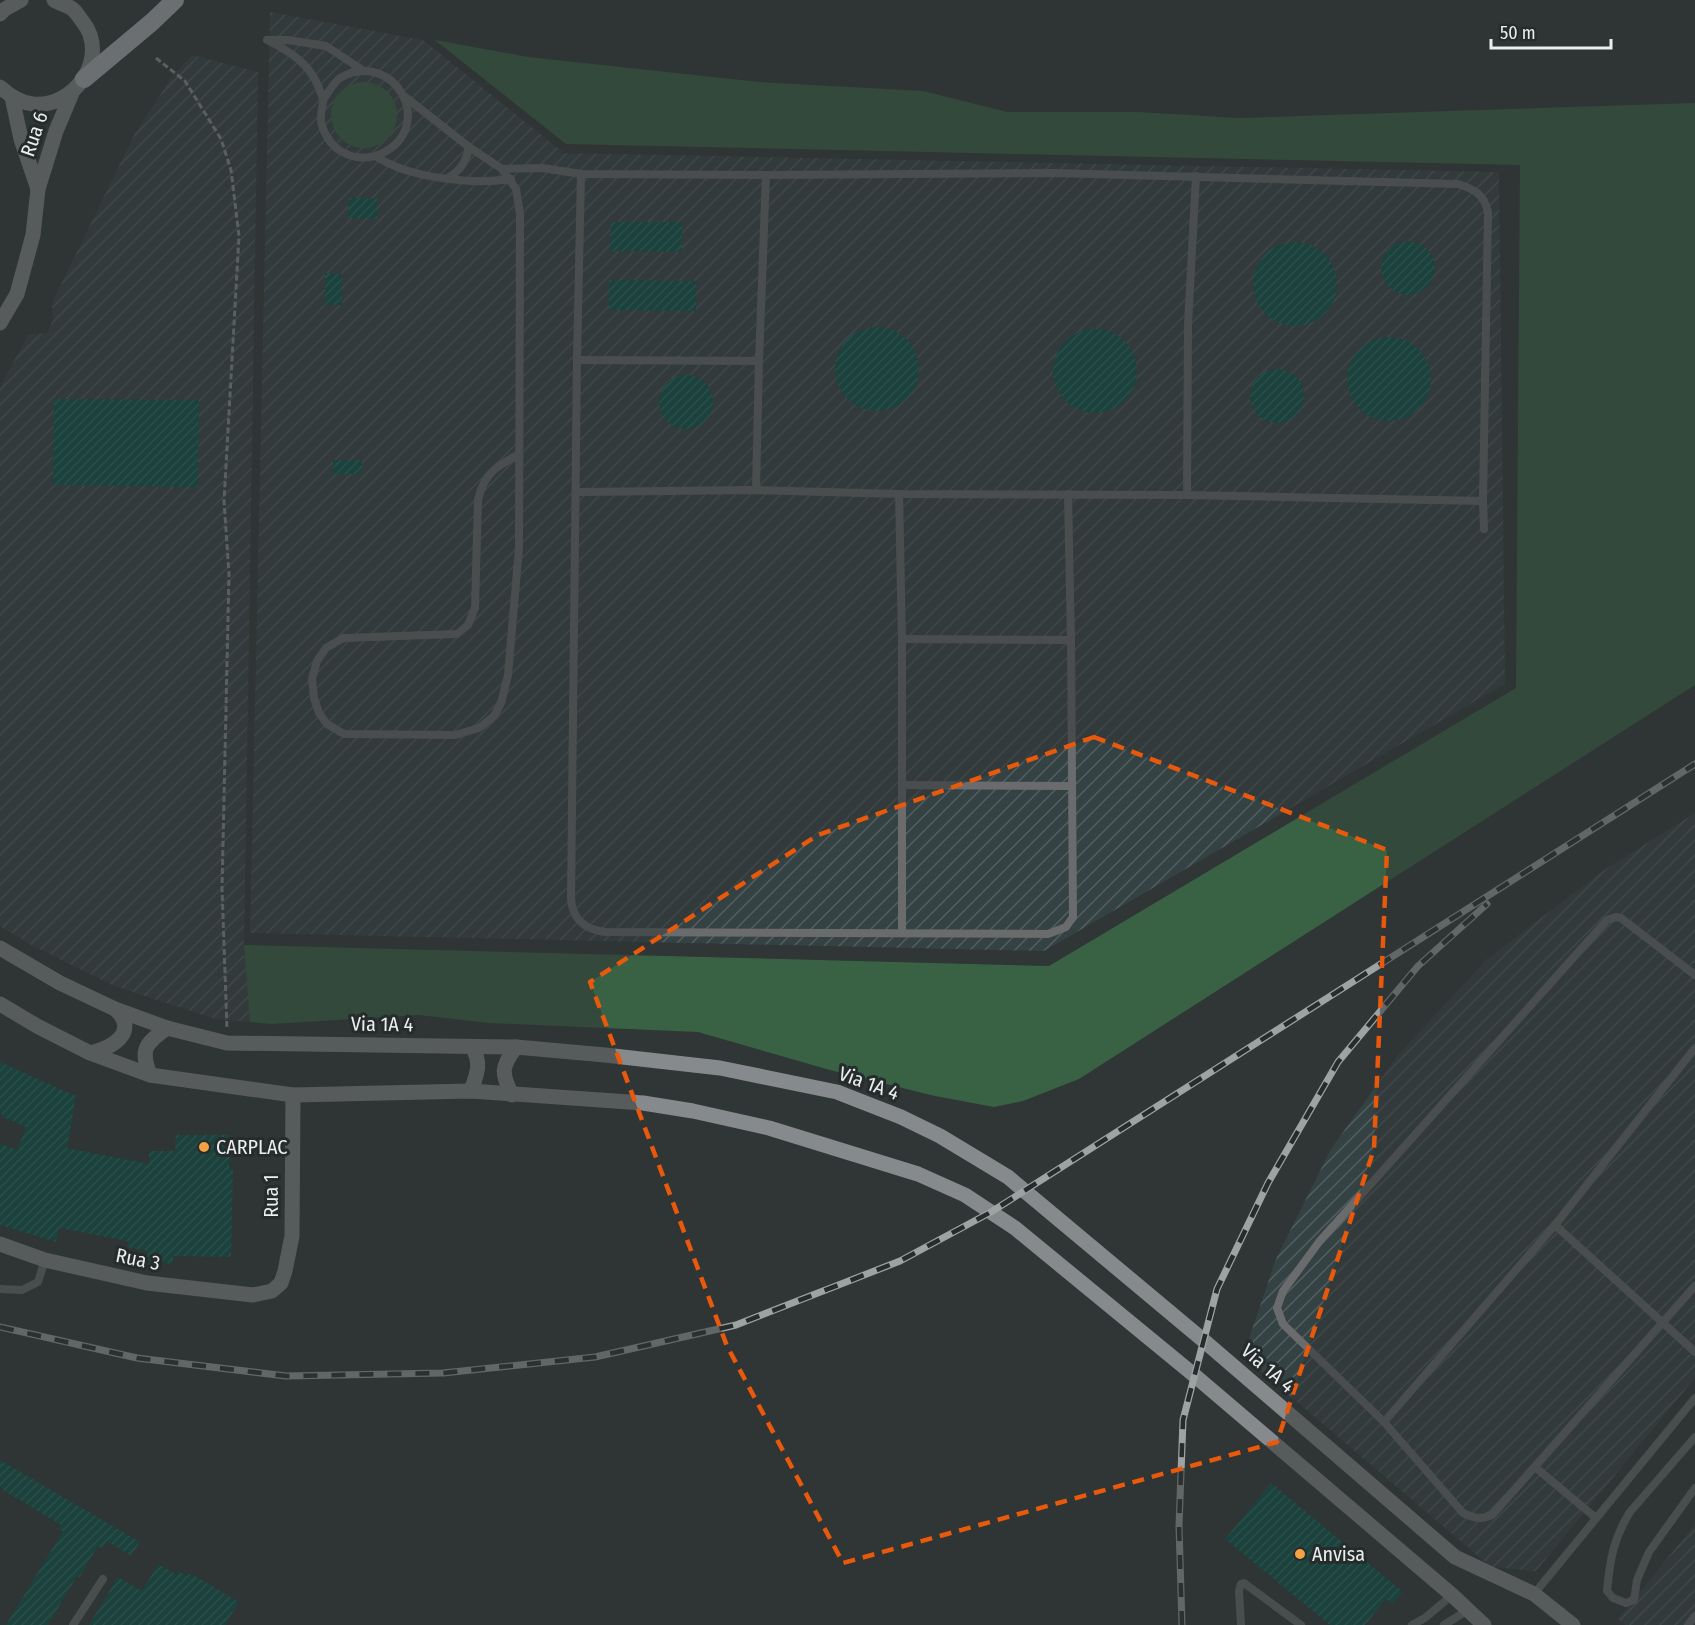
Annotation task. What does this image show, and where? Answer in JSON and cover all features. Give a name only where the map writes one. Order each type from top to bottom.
[{"type":"highway","points":[[78,86],[175,0]]},
{"type":"main road","points":[[0,14],[4,9],[21,0]]},
{"type":"main road","name":"Rua 6","points":[[0,323],[17,294],[33,234],[38,189],[56,131],[92,55],[88,29],[73,9],[54,0]]},
{"type":"main road","points":[[6,92],[32,104],[53,102],[78,86]]},
{"type":"main road","name":"Rua 6","points":[[6,92],[38,189]]},
{"type":"main road","name":"Via 1A 4","points":[[0,948],[60,982],[115,1009],[167,1028],[227,1043],[516,1047],[605,1055],[720,1068],[825,1089],[901,1117],[940,1136],[1008,1178],[1203,1340],[1455,1557],[1534,1594],[1573,1625]]},
{"type":"main road","points":[[0,1004],[90,1053],[150,1076],[293,1095],[471,1091],[643,1103],[704,1113],[769,1128],[918,1174],[965,1195],[1015,1228],[1194,1375],[1452,1595],[1484,1625]]},
{"type":"main road","points":[[90,1053],[111,1047],[119,1040],[125,1023],[115,1009]]},
{"type":"main road","points":[[150,1076],[144,1059],[144,1051],[153,1038],[167,1028]]},
{"type":"main road","points":[[471,1091],[479,1064],[472,1047]]},
{"type":"main road","points":[[512,1095],[503,1072],[508,1057],[516,1047]]},
{"type":"main road","name":"Rua 1","points":[[272,1291],[281,1283],[292,1236],[293,1095]]},
{"type":"main road","name":"Rua 3","points":[[0,1244],[45,1260],[147,1283],[243,1294],[264,1294],[272,1291]]},
{"type":"lane","points":[[404,96],[409,114],[405,133],[393,148],[376,157],[357,158],[340,151],[327,137],[321,119],[323,100],[313,74],[290,51],[267,40],[288,39],[326,46],[364,71],[380,74],[394,83],[404,96],[469,147],[502,169],[516,189],[520,214],[519,548],[508,675],[501,703],[494,717],[479,728],[455,735],[344,734],[327,724],[317,706],[312,679],[317,661],[326,648],[343,638],[457,634],[468,625],[475,608],[478,500],[481,487],[495,468],[519,454]]},
{"type":"lane","points":[[323,100],[339,79],[364,71]]},
{"type":"lane","points":[[447,179],[459,171],[466,160],[469,147]]},
{"type":"lane","points":[[376,157],[388,164],[447,179],[476,182],[511,179]]},
{"type":"lane","points":[[502,169],[542,168],[581,174],[1054,173],[1458,184],[1480,195],[1488,212],[1484,529]]},
{"type":"lane","points":[[581,174],[571,898],[573,913],[587,927],[606,932],[1047,934],[1066,927],[1073,917],[1068,494]]},
{"type":"lane","points":[[756,490],[766,175]]},
{"type":"lane","points":[[1186,495],[1188,325],[1196,176]]},
{"type":"lane","points":[[577,360],[759,361]]},
{"type":"lane","points":[[577,492],[756,490],[899,494],[1186,495],[1483,501]]},
{"type":"lane","points":[[899,494],[902,639],[902,933]]},
{"type":"lane","points":[[902,639],[1071,640]]},
{"type":"lane","points":[[902,785],[1071,786]]},
{"type":"lane","points":[[1695,975],[1621,918],[1607,920],[1319,1242],[1283,1291],[1277,1308],[1283,1324],[1384,1422],[1463,1513],[1473,1518],[1484,1519],[1492,1515],[1695,1286]]},
{"type":"lane","points":[[1384,1422],[1555,1226],[1695,1048]]},
{"type":"lane","points":[[1555,1226],[1695,1352]]},
{"type":"lane","points":[[0,1289],[22,1290],[38,1282],[45,1260]]},
{"type":"lane","points":[[1534,1594],[1695,1398]]},
{"type":"lane","points":[[1695,1437],[1630,1512],[1622,1525],[1611,1556],[1607,1591],[1613,1598],[1626,1603],[1634,1600],[1637,1580],[1649,1552],[1695,1488]]},
{"type":"lane","points":[[1535,1467],[1596,1518]]},
{"type":"lane","points":[[73,1625],[102,1579]]},
{"type":"lane","points":[[1241,1625],[1239,1591],[1241,1584],[1244,1583],[1301,1625]]},
{"type":"lane","points":[[1412,1625],[1425,1618],[1452,1595]]},
{"type":"lane","points":[[1444,1625],[1468,1610]]},
{"type":"lane","points":[[1688,1625],[1695,1616]]},
{"type":"path","points":[[156,58],[185,81],[221,139],[231,170],[239,236],[224,501],[229,574],[222,888],[227,1043]]},
{"type":"highlighted area","points":[[1094,737],[1387,850],[1374,1149],[1277,1442],[843,1563],[727,1346],[590,982],[818,835]]},
{"type":"shaded area","points":[[270,12],[423,40],[564,153],[1499,172],[1505,684],[1044,951],[250,933]]},
{"type":"shaded area","points":[[192,55],[258,72],[244,945],[250,1022],[215,1019],[114,986],[31,945],[0,926],[0,387],[28,335],[47,333],[53,320],[52,303],[134,135],[171,78]]},
{"type":"shaded area","points":[[1695,813],[1695,1378],[1536,1571],[1491,1567],[1243,1356],[1276,1259],[1331,1149],[1398,1055],[1486,960],[1607,868]]},
{"type":"shaded area","points":[[1695,1524],[1695,1625],[1625,1625],[1618,1619]]},
{"type":"green space","points":[[435,40],[528,57],[759,82],[923,91],[1007,112],[1138,112],[1238,118],[1695,103],[1695,685],[1079,1079],[1023,1101],[994,1107],[935,1096],[830,1070],[698,1032],[489,1023],[419,1015],[271,1024],[250,1022],[244,945],[1049,966],[1516,688],[1520,165],[566,144]]},
{"type":"green space","points":[[364,82],[376,85],[387,92],[394,103],[397,115],[394,127],[387,138],[376,145],[364,148],[352,145],[341,138],[334,127],[331,115],[334,103],[341,92],[352,85]]},
{"type":"building","points":[[349,198],[377,199],[377,219],[348,218]]},
{"type":"building","points":[[611,222],[682,222],[682,252],[610,251]]},
{"type":"building","points":[[1403,241],[1413,241],[1427,249],[1433,258],[1435,268],[1433,278],[1427,287],[1413,295],[1403,295],[1386,283],[1381,273],[1381,263],[1393,246]]},
{"type":"building","points":[[1295,242],[1311,245],[1325,254],[1334,268],[1337,284],[1334,300],[1325,314],[1311,323],[1295,326],[1279,323],[1265,314],[1256,300],[1253,284],[1256,268],[1265,254],[1279,245]]},
{"type":"building","points":[[325,273],[342,274],[342,305],[325,305]]},
{"type":"building","points":[[609,280],[696,281],[696,311],[609,310]]},
{"type":"building","points":[[877,327],[893,330],[907,339],[916,353],[919,369],[916,385],[907,399],[893,408],[877,411],[861,408],[847,399],[838,385],[835,369],[838,353],[847,339],[861,330]]},
{"type":"building","points":[[1095,329],[1111,332],[1125,341],[1134,355],[1137,371],[1134,387],[1125,401],[1111,410],[1095,413],[1079,410],[1065,401],[1056,387],[1053,371],[1056,355],[1065,341],[1079,332]]},
{"type":"building","points":[[1389,337],[1405,340],[1419,349],[1428,363],[1431,379],[1428,395],[1419,409],[1405,418],[1389,421],[1373,418],[1359,409],[1350,395],[1347,379],[1350,363],[1359,349],[1373,340]]},
{"type":"building","points":[[1272,369],[1282,369],[1296,377],[1302,386],[1304,396],[1302,406],[1296,415],[1282,423],[1272,423],[1255,411],[1250,401],[1250,391],[1262,374]]},
{"type":"building","points":[[681,375],[691,375],[705,383],[711,392],[713,402],[711,412],[705,421],[691,429],[681,429],[664,417],[659,407],[659,397],[671,380]]},
{"type":"building","points":[[54,399],[199,400],[198,487],[53,485]]},
{"type":"building","points":[[333,460],[362,460],[362,474],[333,474]]},
{"type":"building","points":[[0,1062],[76,1096],[67,1148],[149,1164],[149,1151],[175,1151],[176,1135],[230,1135],[229,1167],[233,1167],[231,1257],[173,1256],[173,1264],[147,1261],[147,1251],[127,1247],[128,1241],[59,1228],[56,1242],[0,1225],[0,1143],[17,1150],[26,1127],[3,1117],[0,1111]]},
{"type":"building","points":[[0,1460],[140,1542],[131,1556],[107,1541],[102,1549],[98,1546],[48,1625],[6,1625],[63,1531],[58,1529],[61,1525],[0,1488]]},
{"type":"building","name":"Anvisa","points":[[1271,1483],[1403,1592],[1392,1604],[1386,1599],[1365,1625],[1330,1625],[1225,1539]]},
{"type":"building","points":[[158,1564],[177,1575],[179,1571],[187,1576],[189,1574],[197,1577],[239,1602],[225,1625],[89,1625],[118,1577],[142,1591]]},
{"type":"railway","points":[[0,1327],[137,1358],[286,1376],[443,1373],[595,1357],[736,1325],[900,1261],[991,1212],[1695,764]]},
{"type":"railway","points":[[1182,1625],[1179,1526],[1183,1420],[1217,1289],[1268,1183],[1338,1062],[1418,966],[1487,904]]},
{"type":"place","name":"CARPLAC","points":[[204,1147]]},
{"type":"place","name":"Anvisa","points":[[1300,1554]]}]
